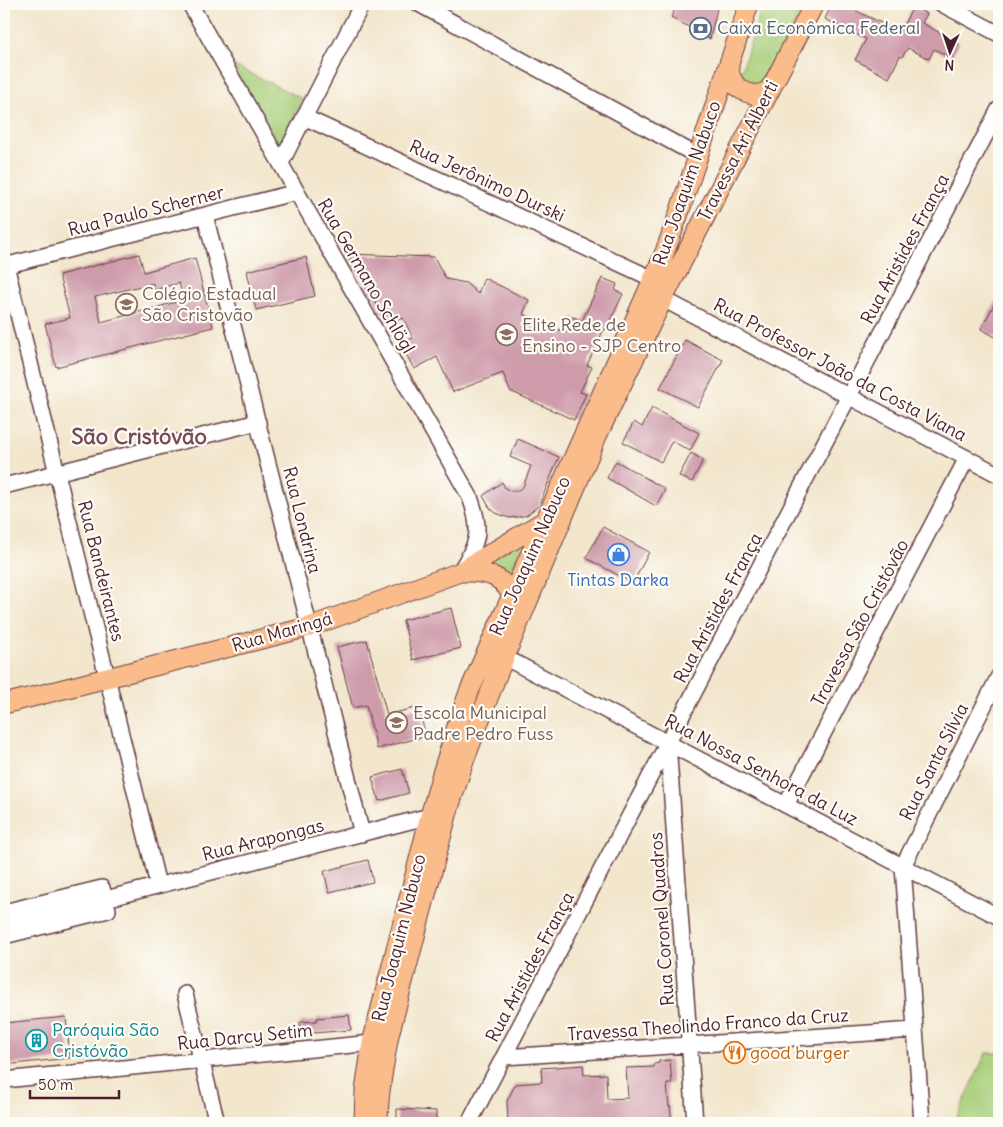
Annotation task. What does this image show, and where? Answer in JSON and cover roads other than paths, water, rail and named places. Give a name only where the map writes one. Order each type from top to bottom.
[{"type":"main road","name":"Rua Joaquim Nabuco","points":[[364,1123],[365,1091],[372,1043],[430,816],[452,740],[469,692],[670,239],[748,4]]},
{"type":"main road","name":"Travessa Ari Alberti","points":[[663,298],[814,4]]},
{"type":"main road","points":[[729,63],[729,73],[732,82],[739,89],[757,94],[766,91],[772,85]]},
{"type":"main road","points":[[712,114],[720,104],[738,101],[746,106],[750,114],[751,126]]},
{"type":"main road","name":"Rua Joaquim Nabuco","points":[[378,1123],[383,1065],[389,1035],[448,811],[464,760],[504,657],[597,436],[663,298]]},
{"type":"main road","name":"Rua Maringá","points":[[4,704],[309,627],[460,572],[546,520]]},
{"type":"main road","points":[[460,572],[475,571],[492,575],[499,580],[512,595],[518,610],[518,625]]},
{"type":"main road","points":[[430,816],[448,811]]},
{"type":"street","name":"Rua Germano Schlögl","points":[[190,4],[470,497],[475,512],[477,536],[474,546],[460,572]]},
{"type":"street","points":[[281,163],[362,4]]},
{"type":"street","points":[[419,4],[698,156]]},
{"type":"street","points":[[942,4],[999,34]]},
{"type":"street","name":"Rua Aristides França","points":[[470,1123],[999,110]]},
{"type":"street","name":"Rua Jerônimo Durski","points":[[304,117],[653,279]]},
{"type":"street","name":"Rua Paulo Scherner","points":[[5,265],[297,192]]},
{"type":"street","name":"Rua Londrina","points":[[205,215],[362,834]]},
{"type":"street","name":"Rua Bandeirantes","points":[[5,265],[158,885]]},
{"type":"street","name":"Rua Professor João da Costa Viana","points":[[663,298],[999,475]]},
{"type":"street","points":[[4,486],[258,422]]},
{"type":"street","name":"Travessa São Cristóvão","points":[[786,805],[967,458]]},
{"type":"street","name":"Rua Nossa Senhora da Luz","points":[[504,657],[999,917]]},
{"type":"street","name":"Rua Santa Sílvia","points":[[903,866],[994,697],[999,676]]},
{"type":"street","name":"Rua Coronel Quadros","points":[[668,743],[695,1123]]},
{"type":"street","name":"Rua Arapongas","points":[[4,925],[430,816]]},
{"type":"street","points":[[903,866],[922,1123]]},
{"type":"street","points":[[4,912],[102,888],[108,910],[4,936]]},
{"type":"street","points":[[185,994],[217,1123]]},
{"type":"street","name":"Travessa Theolindo Franco da Cruz","points":[[504,1057],[915,1030]]},
{"type":"street","name":"Rua Darcy Setim","points":[[4,1080],[372,1043]]},
{"type":"place","name":"Caixa Econômica Federal","points":[[701,28]]},
{"type":"place","name":"Colégio Estadual São Cristovão","points":[[126,304]]},
{"type":"place","name":"Elite Rede de Ensino - SJP Centro","points":[[506,335]]},
{"type":"place","name":"Tintas Darka","points":[[618,555]]},
{"type":"place","name":"Escola Municipal Padre Pedro Fuss","points":[[397,723]]},
{"type":"place","name":"Paróquia São Cristóvão","points":[[36,1040]]},
{"type":"place","name":"good burger","points":[[734,1053]]},
{"type":"district","name":"São Cristóvão","points":[[139,436]]}]
